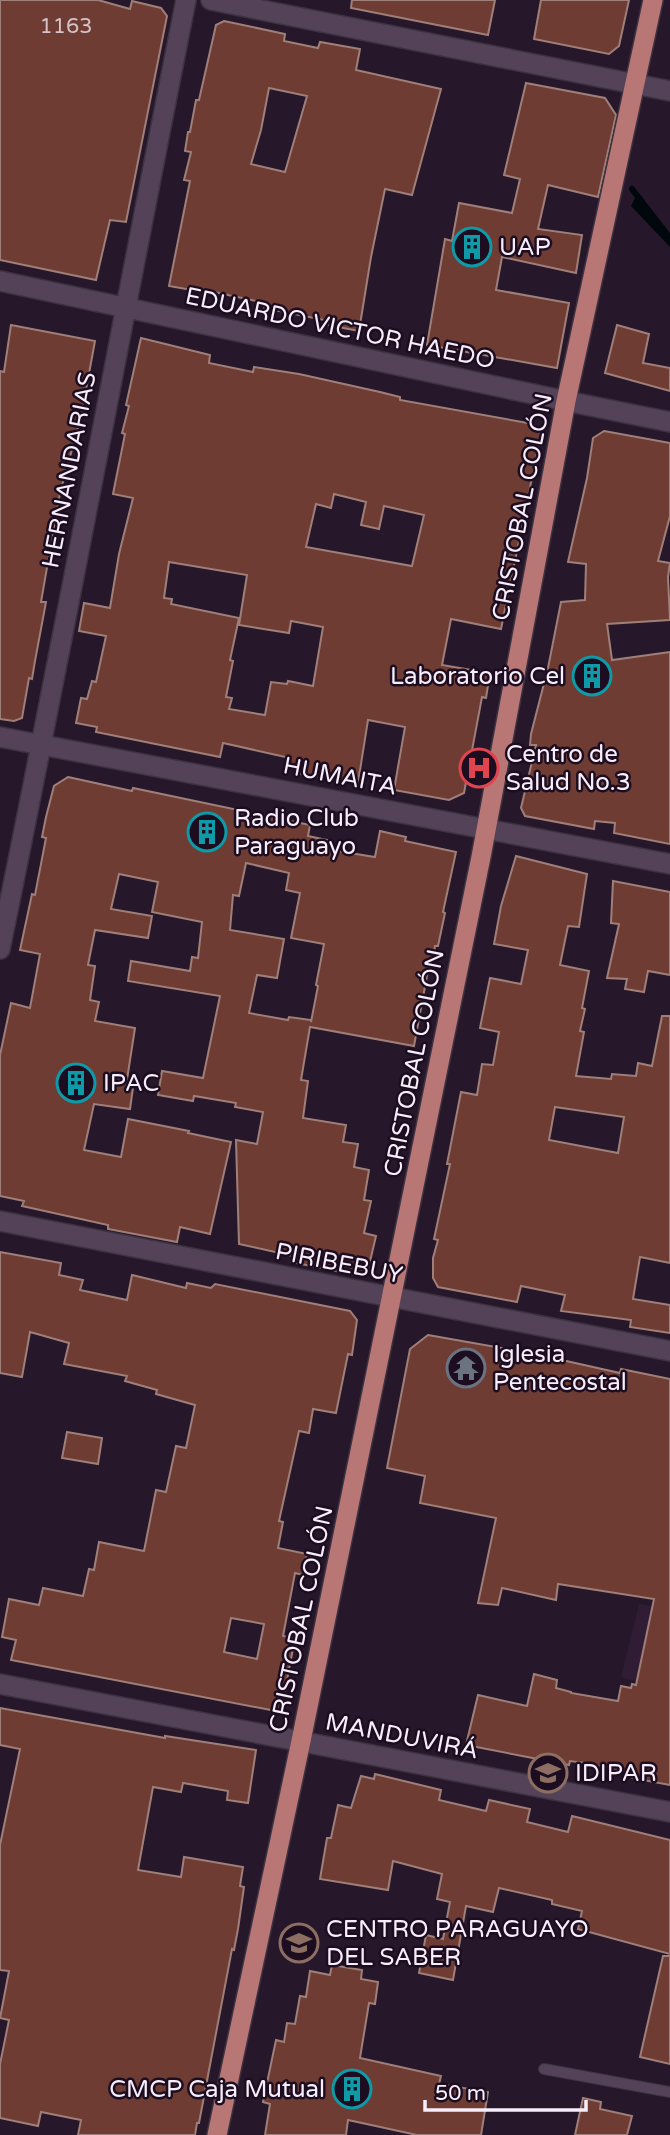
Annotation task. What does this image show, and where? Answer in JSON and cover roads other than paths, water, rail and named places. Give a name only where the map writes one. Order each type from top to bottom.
[{"type":"main road","name":"CRISTOBAL COLÓN","points":[[218,2135],[392,1298],[486,828],[566,401],[653,0]]},
{"type":"street","name":"HERNANDARIAS","points":[[0,949],[186,0]]},
{"type":"street","points":[[211,0],[670,91]]},
{"type":"street","name":"EDUARDO VICTOR HAEDO","points":[[0,281],[670,422]]},
{"type":"street","name":"HUMAITA","points":[[0,737],[670,864]]},
{"type":"street","name":"PIRIBEBUY","points":[[0,1221],[670,1351]]},
{"type":"street","name":"MANDUVIRÁ","points":[[0,1684],[670,1812]]},
{"type":"lane","points":[[544,2069],[670,2092]]},
{"type":"waterway","points":[[632,189],[641,201]]},
{"type":"place","name":"UAP","points":[[472,247]]},
{"type":"place","name":"Laboratorio Cel","points":[[592,676]]},
{"type":"place","name":"Centro de Salud No.3","points":[[479,768]]},
{"type":"place","name":"Radio Club Paraguayo","points":[[207,832]]},
{"type":"place","name":"IPAC","points":[[76,1083]]},
{"type":"place","name":"Iglesia Pentecostal","points":[[466,1368]]},
{"type":"place","name":"IDIPAR","points":[[548,1773]]},
{"type":"place","name":"CENTRO PARAGUAYO DEL SABER","points":[[299,1943]]},
{"type":"place","name":"CMCP Caja Mutual","points":[[352,2089]]}]
